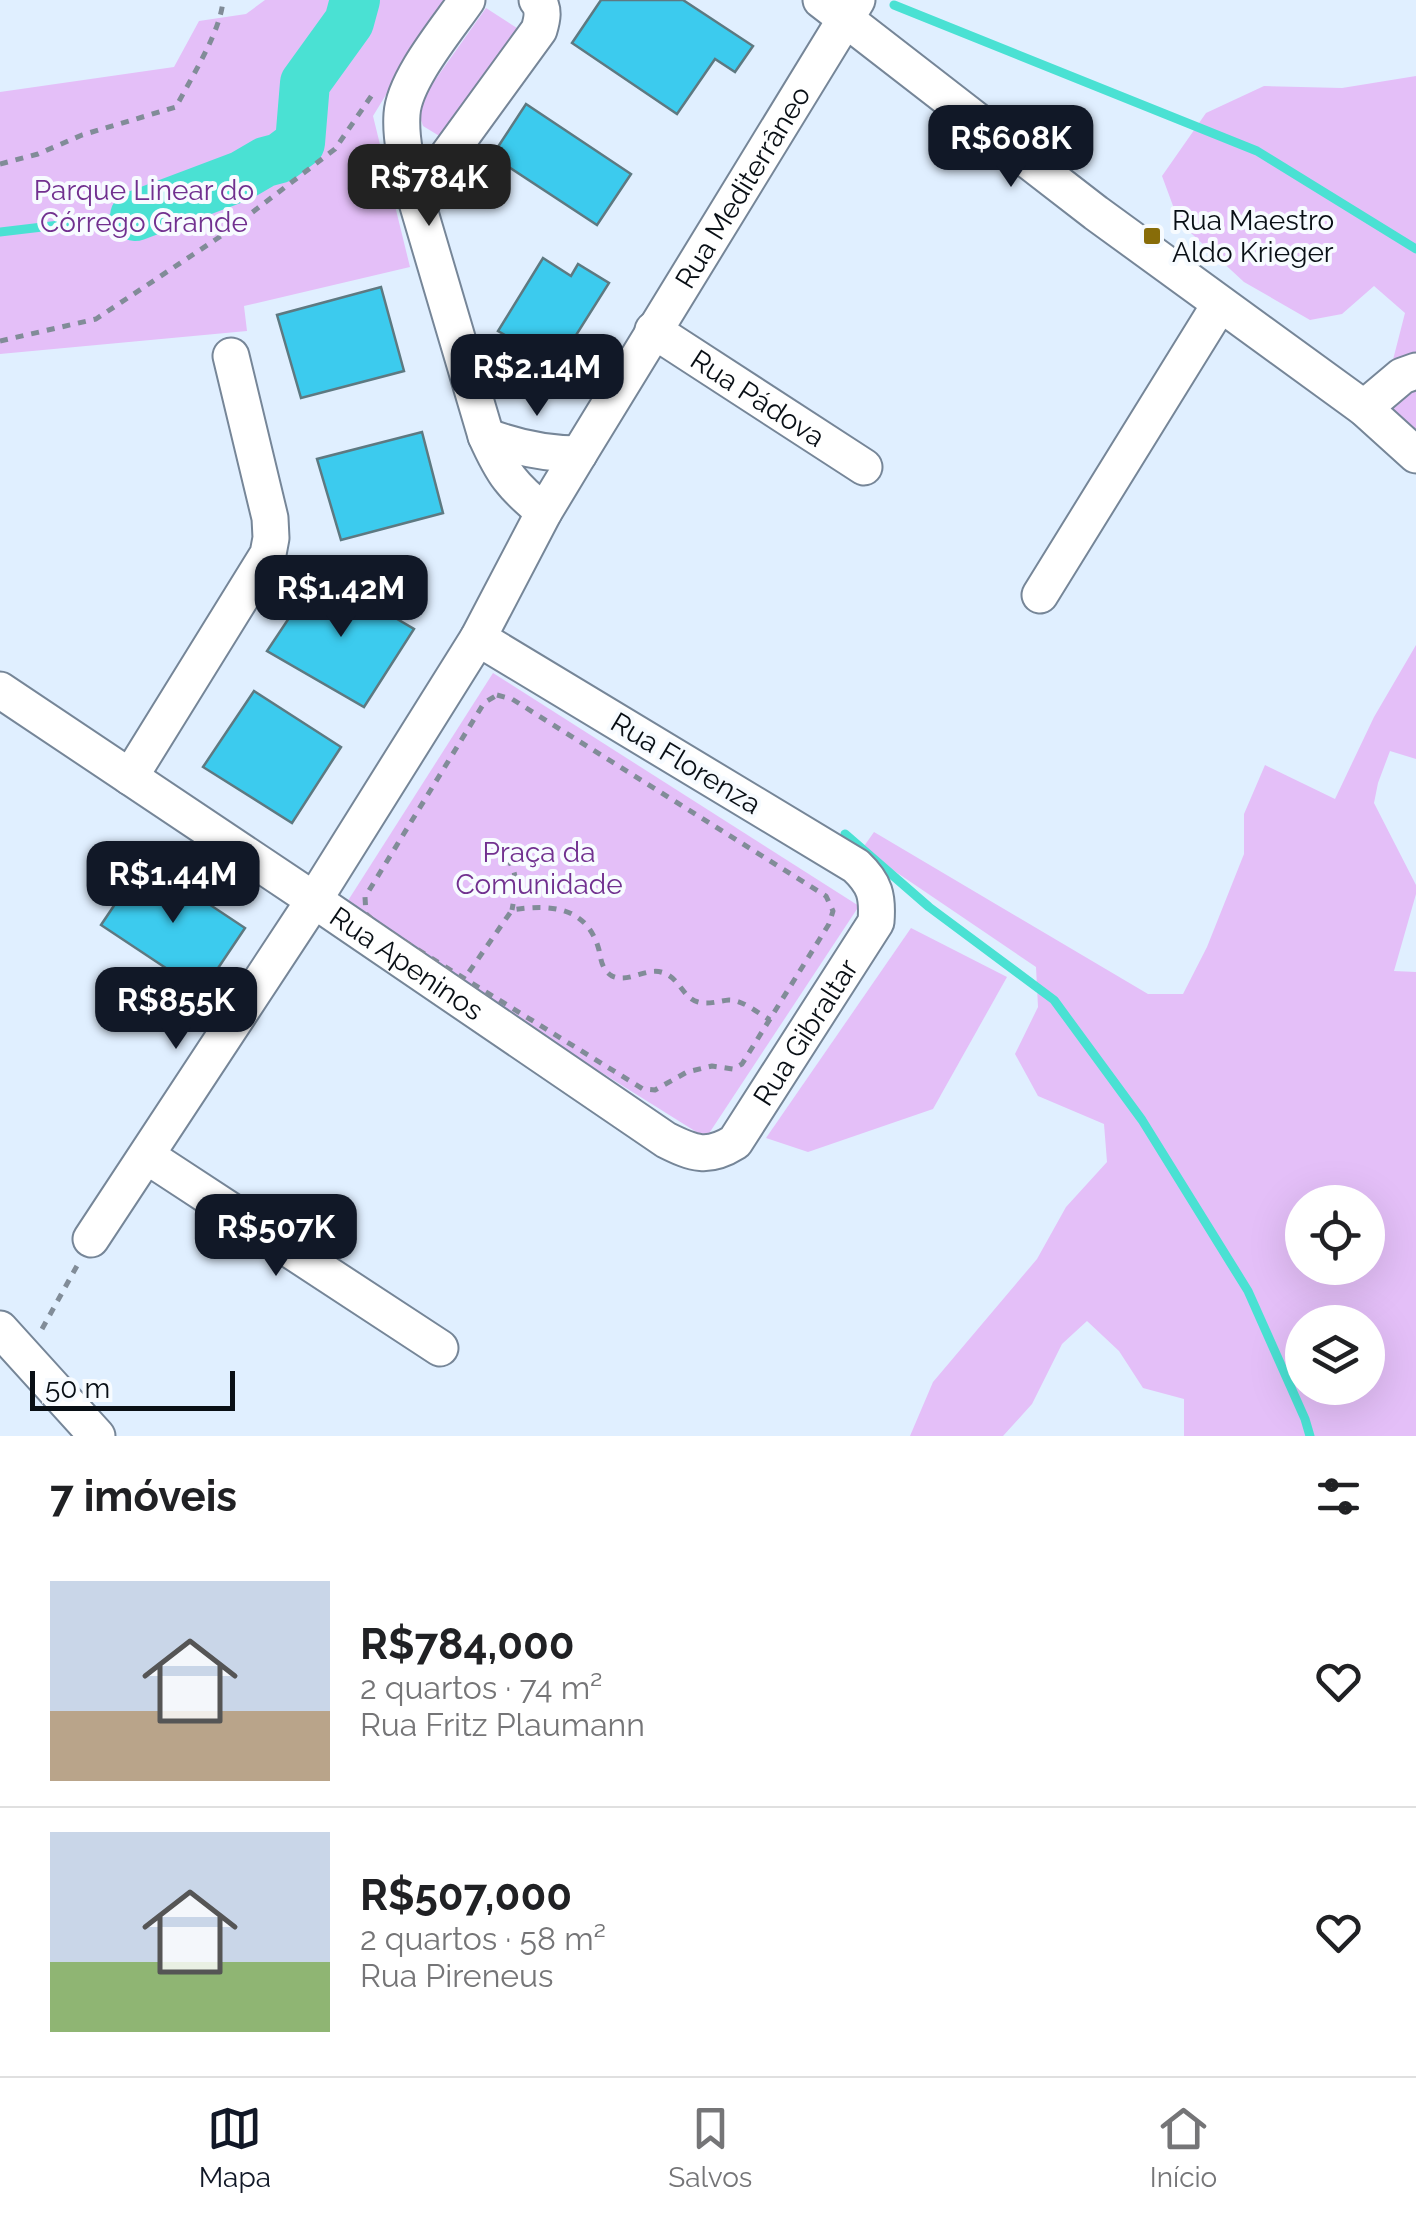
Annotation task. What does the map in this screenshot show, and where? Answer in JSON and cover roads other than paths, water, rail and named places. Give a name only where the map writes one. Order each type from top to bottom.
[{"type":"street","points":[[467,0],[410,84],[402,112],[403,144],[486,436],[501,469],[518,492],[544,512]]},
{"type":"street","points":[[416,199],[539,30],[542,18],[537,0]]},
{"type":"street","points":[[840,7],[1004,144],[1364,408],[1416,455]]},
{"type":"street","name":"Rua Mediterrâneo","points":[[92,1240],[314,900],[478,638],[544,512],[840,7]]},
{"type":"street","points":[[1040,595],[1220,304]]},
{"type":"street","name":"Rua Pádova","points":[[653,330],[864,467]]},
{"type":"street","points":[[130,777],[268,554],[270,518],[231,356]]},
{"type":"street","points":[[1364,408],[1402,376],[1416,371]]},
{"type":"street","points":[[486,436],[547,454],[579,454]]},
{"type":"street","name":"Rua Florenza","points":[[478,638],[856,866],[870,879],[878,902]]},
{"type":"street","name":"Rua Apeninos","points":[[0,690],[666,1140],[690,1152],[717,1153]]},
{"type":"street","name":"Rua Gibraltar","points":[[717,1153],[736,1142],[876,922],[878,902]]},
{"type":"street","points":[[147,1156],[440,1348]]},
{"type":"street","points":[[0,1329],[97,1436]]},
{"type":"waterway","points":[[135,216],[241,176],[280,158],[300,143],[305,83],[349,22],[355,0]]},
{"type":"waterway","points":[[894,5],[1257,151],[1416,249]]},
{"type":"waterway","points":[[0,232],[135,216]]},
{"type":"waterway","points":[[845,834],[929,907],[1054,1000],[1142,1120],[1248,1291],[1310,1436]]},
{"type":"place","name":"Rua Maestro Aldo Krieger","points":[[1152,236]]},
{"type":"park label","name":"Parque Linear do Córrego Grande","points":[[144,206]]},
{"type":"park label","name":"Praça da Comunidade","points":[[539,868]]}]
